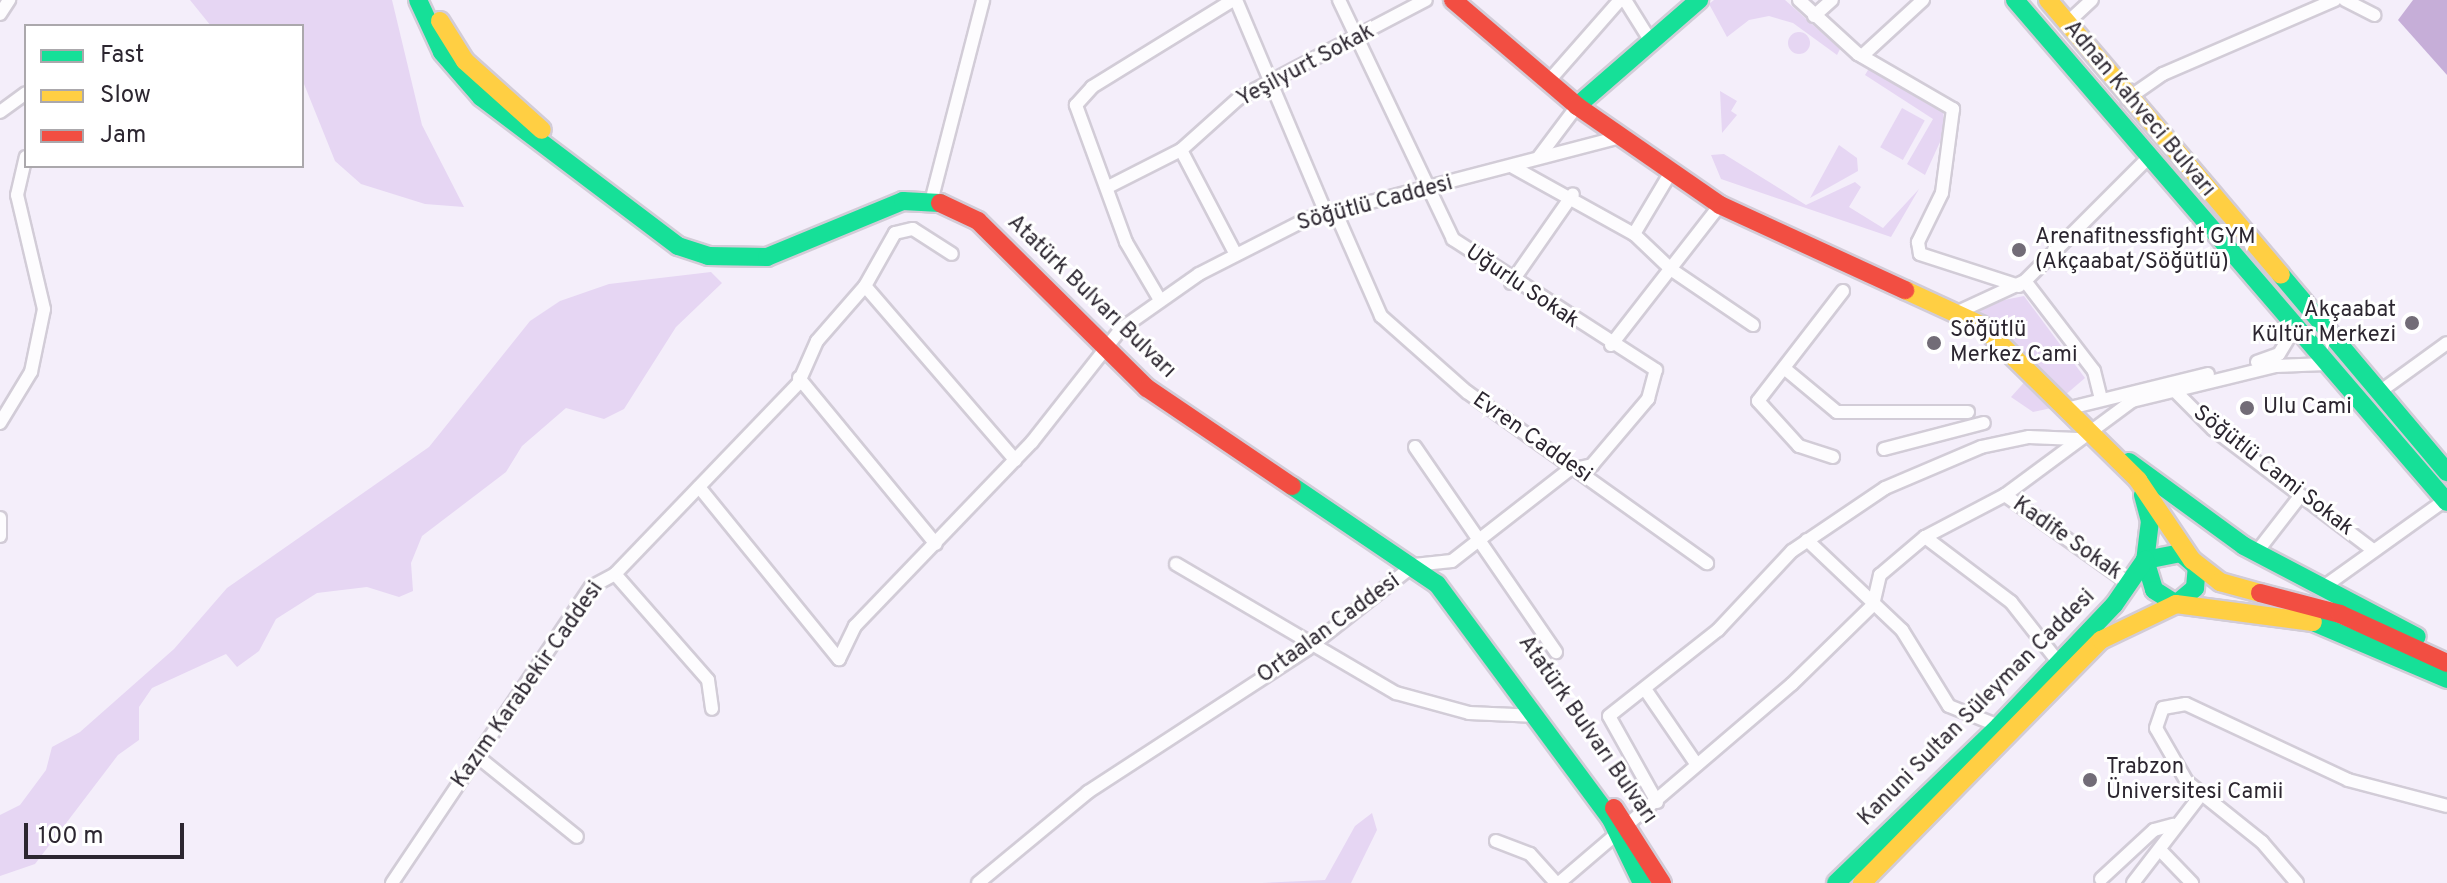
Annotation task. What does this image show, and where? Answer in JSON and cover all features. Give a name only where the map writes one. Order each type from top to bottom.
[{"type":"main road","name":"Atatürk Bulvarı Bulvarı","points":[[418,0],[442,52],[481,97],[665,240],[708,256],[767,257],[887,204],[941,203],[978,221],[1107,348],[1159,388],[1421,566],[1474,614],[1622,830],[1642,883]]},
{"type":"main road","name":"Atatürk Bulvarı Bulvarı","points":[[431,0],[453,45],[485,82],[629,201],[687,237],[773,245],[882,195],[933,194],[985,218],[1107,348]]},
{"type":"main road","points":[[1453,0],[1547,83],[1720,205],[1958,312],[2070,408],[2084,435],[2256,553],[2407,631],[2442,660]]},
{"type":"main road","points":[[1577,106],[1699,0]]},
{"type":"main road","name":"Adnan Kahveci Bulvarı","points":[[2015,0],[2446,501]]},
{"type":"main road","name":"Adnan Kahveci Bulvarı","points":[[2048,0],[2127,99],[2447,472]]},
{"type":"main road","points":[[2109,451],[2124,465],[2192,560],[2198,581],[2176,604]]},
{"type":"main road","points":[[2124,465],[2149,511],[2145,560],[2154,590],[2176,604],[2324,623],[2447,679]]},
{"type":"main road","points":[[2145,560],[2173,550],[2239,590],[2340,614],[2442,660]]},
{"type":"main road","name":"Kanuni Sultan Süleyman Caddesi","points":[[1836,883],[1999,726],[2059,663],[2129,583],[2145,560]]},
{"type":"main road","name":"Atatürk Bulvarı Bulvarı","points":[[1421,566],[1471,622],[1662,883]]},
{"type":"main road","name":"Kanuni Sultan Süleyman Caddesi","points":[[1862,883],[2101,640],[2176,604]]},
{"type":"street","points":[[0,14],[9,0]]},
{"type":"street","points":[[933,194],[983,0]]},
{"type":"street","points":[[1160,300],[1126,242],[1076,105],[1104,79],[1234,0]]},
{"type":"street","name":"Evren Caddesi","points":[[1234,0],[1381,316],[1467,392],[1707,563]]},
{"type":"street","name":"Uğurlu Sokak","points":[[1339,0],[1360,37],[1427,191],[1453,239],[1511,283],[1656,370]]},
{"type":"street","name":"Yeşilyurt Sokak","points":[[1108,187],[1181,150],[1269,80],[1360,37],[1426,0]]},
{"type":"street","points":[[1547,83],[1622,0],[1650,40]]},
{"type":"street","points":[[1799,0],[1862,56],[1945,101],[1956,115],[1942,193],[1918,242],[1920,254],[2022,283],[2094,371],[2100,395]]},
{"type":"street","points":[[1814,16],[1832,0]]},
{"type":"street","points":[[1862,56],[1923,0]]},
{"type":"street","points":[[2067,23],[2092,0]]},
{"type":"street","points":[[2127,99],[2163,74],[2335,0]]},
{"type":"street","points":[[2345,0],[2374,15]]},
{"type":"street","points":[[0,112],[24,94]]},
{"type":"street","points":[[1532,162],[1559,139],[1577,106]]},
{"type":"street","name":"Söğütlü Caddesi","points":[[699,487],[839,659],[855,626],[1015,460],[1107,348],[1160,300],[1235,253],[1330,212],[1427,191],[1621,137]]},
{"type":"street","points":[[1181,150],[1235,253]]},
{"type":"street","points":[[1958,312],[2022,283],[2149,157]]},
{"type":"street","points":[[0,423],[31,372],[44,309],[17,195],[24,165]]},
{"type":"street","points":[[1513,167],[1573,194],[1634,234],[1672,270],[1753,325]]},
{"type":"street","points":[[1634,234],[1671,172]]},
{"type":"street","points":[[1511,283],[1573,194]]},
{"type":"street","points":[[1611,345],[1720,205]]},
{"type":"street","name":"Kazım Karabekir Caddesi","points":[[392,883],[591,587],[615,574],[799,378],[817,341],[865,286],[904,229],[952,254]]},
{"type":"street","points":[[865,286],[1015,460]]},
{"type":"street","points":[[1833,457],[1799,446],[1758,401],[1843,291]]},
{"type":"street","points":[[2070,408],[2100,395],[2272,359],[2296,326]]},
{"type":"street","points":[[2378,393],[2447,343]]},
{"type":"street","points":[[1496,841],[1530,854],[1557,883],[1657,802],[1873,605],[1880,575],[1925,537],[2005,495],[2132,401],[2276,366],[2329,364]]},
{"type":"street","points":[[1784,368],[1837,412],[1968,412]]},
{"type":"street","name":"Ortaalan Caddesi","points":[[978,883],[1088,792],[1311,646],[1421,566],[1452,561],[1577,469],[1602,457],[1640,412],[1656,370]]},
{"type":"street","points":[[799,378],[936,544]]},
{"type":"street","name":"Söğütlü Cami Sokak","points":[[2175,391],[2373,550]]},
{"type":"street","points":[[1884,449],[1984,423]]},
{"type":"street","points":[[1657,802],[1609,716],[1647,692],[1807,540],[1885,488],[1981,447],[2029,437],[2084,435]]},
{"type":"street","points":[[1415,447],[1556,652]]},
{"type":"street","name":"Kadife Sokak","points":[[2005,495],[2129,583]]},
{"type":"street","points":[[2256,553],[2301,495]]},
{"type":"street","points":[[2325,586],[2446,501]]},
{"type":"street","points":[[0,518],[0,536]]},
{"type":"street","points":[[1925,537],[2011,602],[2059,663]]},
{"type":"street","points":[[1807,540],[1910,640],[1949,706],[1999,726]]},
{"type":"street","points":[[1176,564],[1311,646],[1422,701],[1469,713],[1537,716]]},
{"type":"street","points":[[615,574],[708,680],[712,709]]},
{"type":"street","points":[[1647,692],[1697,765]]},
{"type":"street","points":[[2297,883],[2262,842],[2200,796],[2156,728],[2163,708],[2176,702],[2375,791],[2447,806]]},
{"type":"street","points":[[478,757],[577,837]]},
{"type":"street","points":[[2133,883],[2163,853],[2173,825],[2200,796]]},
{"type":"street","points":[[2101,879],[2154,830],[2173,825]]},
{"type":"street","points":[[2163,853],[2192,883]]},
{"type":"shaded area","points":[[190,0],[392,0],[422,125],[464,207],[425,204],[361,184],[335,161],[304,84],[304,24],[209,24]]},
{"type":"shaded area","points":[[1714,0],[1785,0],[1840,49],[1837,55],[1793,23],[1769,16],[1749,20],[1727,37],[1709,4]]},
{"type":"shaded area","points":[[2413,0],[2447,0],[2447,75],[2398,20]]},
{"type":"shaded area","points":[[1795,32],[1803,32],[1810,43],[1803,54],[1795,54],[1788,47],[1788,39]]},
{"type":"shaded area","points":[[1871,65],[1943,110],[1945,131],[1925,175],[1907,164],[1933,119],[1865,75]]},
{"type":"shaded area","points":[[1720,91],[1737,101],[1731,111],[1737,115],[1722,133]]},
{"type":"shaded area","points":[[1902,108],[1925,121],[1903,160],[1880,147]]},
{"type":"shaded area","points":[[1839,145],[1857,158],[1858,171],[1810,198]]},
{"type":"shaded area","points":[[1724,154],[1806,205],[1855,182],[1861,187],[1849,207],[1883,228],[1919,189],[1891,237],[1721,179],[1711,155]]},
{"type":"shaded area","points":[[711,272],[722,283],[676,327],[624,409],[604,419],[566,408],[522,446],[506,472],[422,536],[411,563],[413,591],[399,597],[367,587],[317,593],[276,619],[259,651],[237,667],[226,654],[152,688],[139,707],[139,740],[118,755],[35,864],[0,876],[0,815],[20,805],[46,770],[52,747],[80,732],[174,649],[227,588],[429,447],[530,321],[560,301],[609,284]]},
{"type":"shaded area","points":[[2024,296],[2085,378],[2064,396],[1976,316],[1984,304]]},
{"type":"shaded area","points":[[2029,377],[2056,407],[2033,412],[2011,397]]},
{"type":"shaded area","points":[[1372,813],[1377,830],[1351,883],[1262,883],[1325,880],[1355,826]]},
{"type":"traffic: fast","points":[[418,0],[442,52],[481,97],[678,246],[708,256],[767,257],[903,201],[940,203]]},
{"type":"traffic: fast","points":[[1577,106],[1699,0]]},
{"type":"traffic: fast","points":[[2015,0],[2447,502]]},
{"type":"traffic: fast","points":[[2281,275],[2447,472]]},
{"type":"traffic: fast","points":[[2129,462],[2244,546],[2417,637]]},
{"type":"traffic: fast","points":[[1292,486],[1437,584],[1611,819],[1642,883]]},
{"type":"traffic: fast","points":[[2143,495],[2150,521],[2145,560],[2154,590],[2176,604],[2195,588],[2197,567],[2181,553],[2145,560]]},
{"type":"traffic: fast","points":[[1836,883],[1999,726],[2114,605],[2145,560]]},
{"type":"traffic: fast","points":[[2313,622],[2447,679]]},
{"type":"traffic: slow","points":[[2048,0],[2281,275]]},
{"type":"traffic: slow","points":[[440,21],[465,61],[542,130]]},
{"type":"traffic: slow","points":[[1905,290],[1981,325],[2138,480],[2192,560],[2220,582],[2260,593]]},
{"type":"traffic: slow","points":[[1862,883],[2101,640],[2176,604],[2313,622]]},
{"type":"traffic: jam","points":[[1453,0],[1577,106],[1720,205],[1905,290]]},
{"type":"traffic: jam","points":[[940,203],[978,221],[1147,388],[1292,486]]},
{"type":"traffic: jam","points":[[2260,593],[2340,614],[2447,663]]},
{"type":"traffic: jam","points":[[1614,808],[1662,883]]},
{"type":"place","name":"Arenafitnessfight GYM (Akçaabat/Söğütlü)","points":[[2019,250]]},
{"type":"place","name":"Akçaabat Kültür Merkezi","points":[[2412,323]]},
{"type":"place","name":"Söğütlü Merkez Cami","points":[[1934,343]]},
{"type":"place","name":"Ulu Cami","points":[[2247,408]]},
{"type":"place","name":"Trabzon Üniversitesi Camii","points":[[2090,780]]}]
